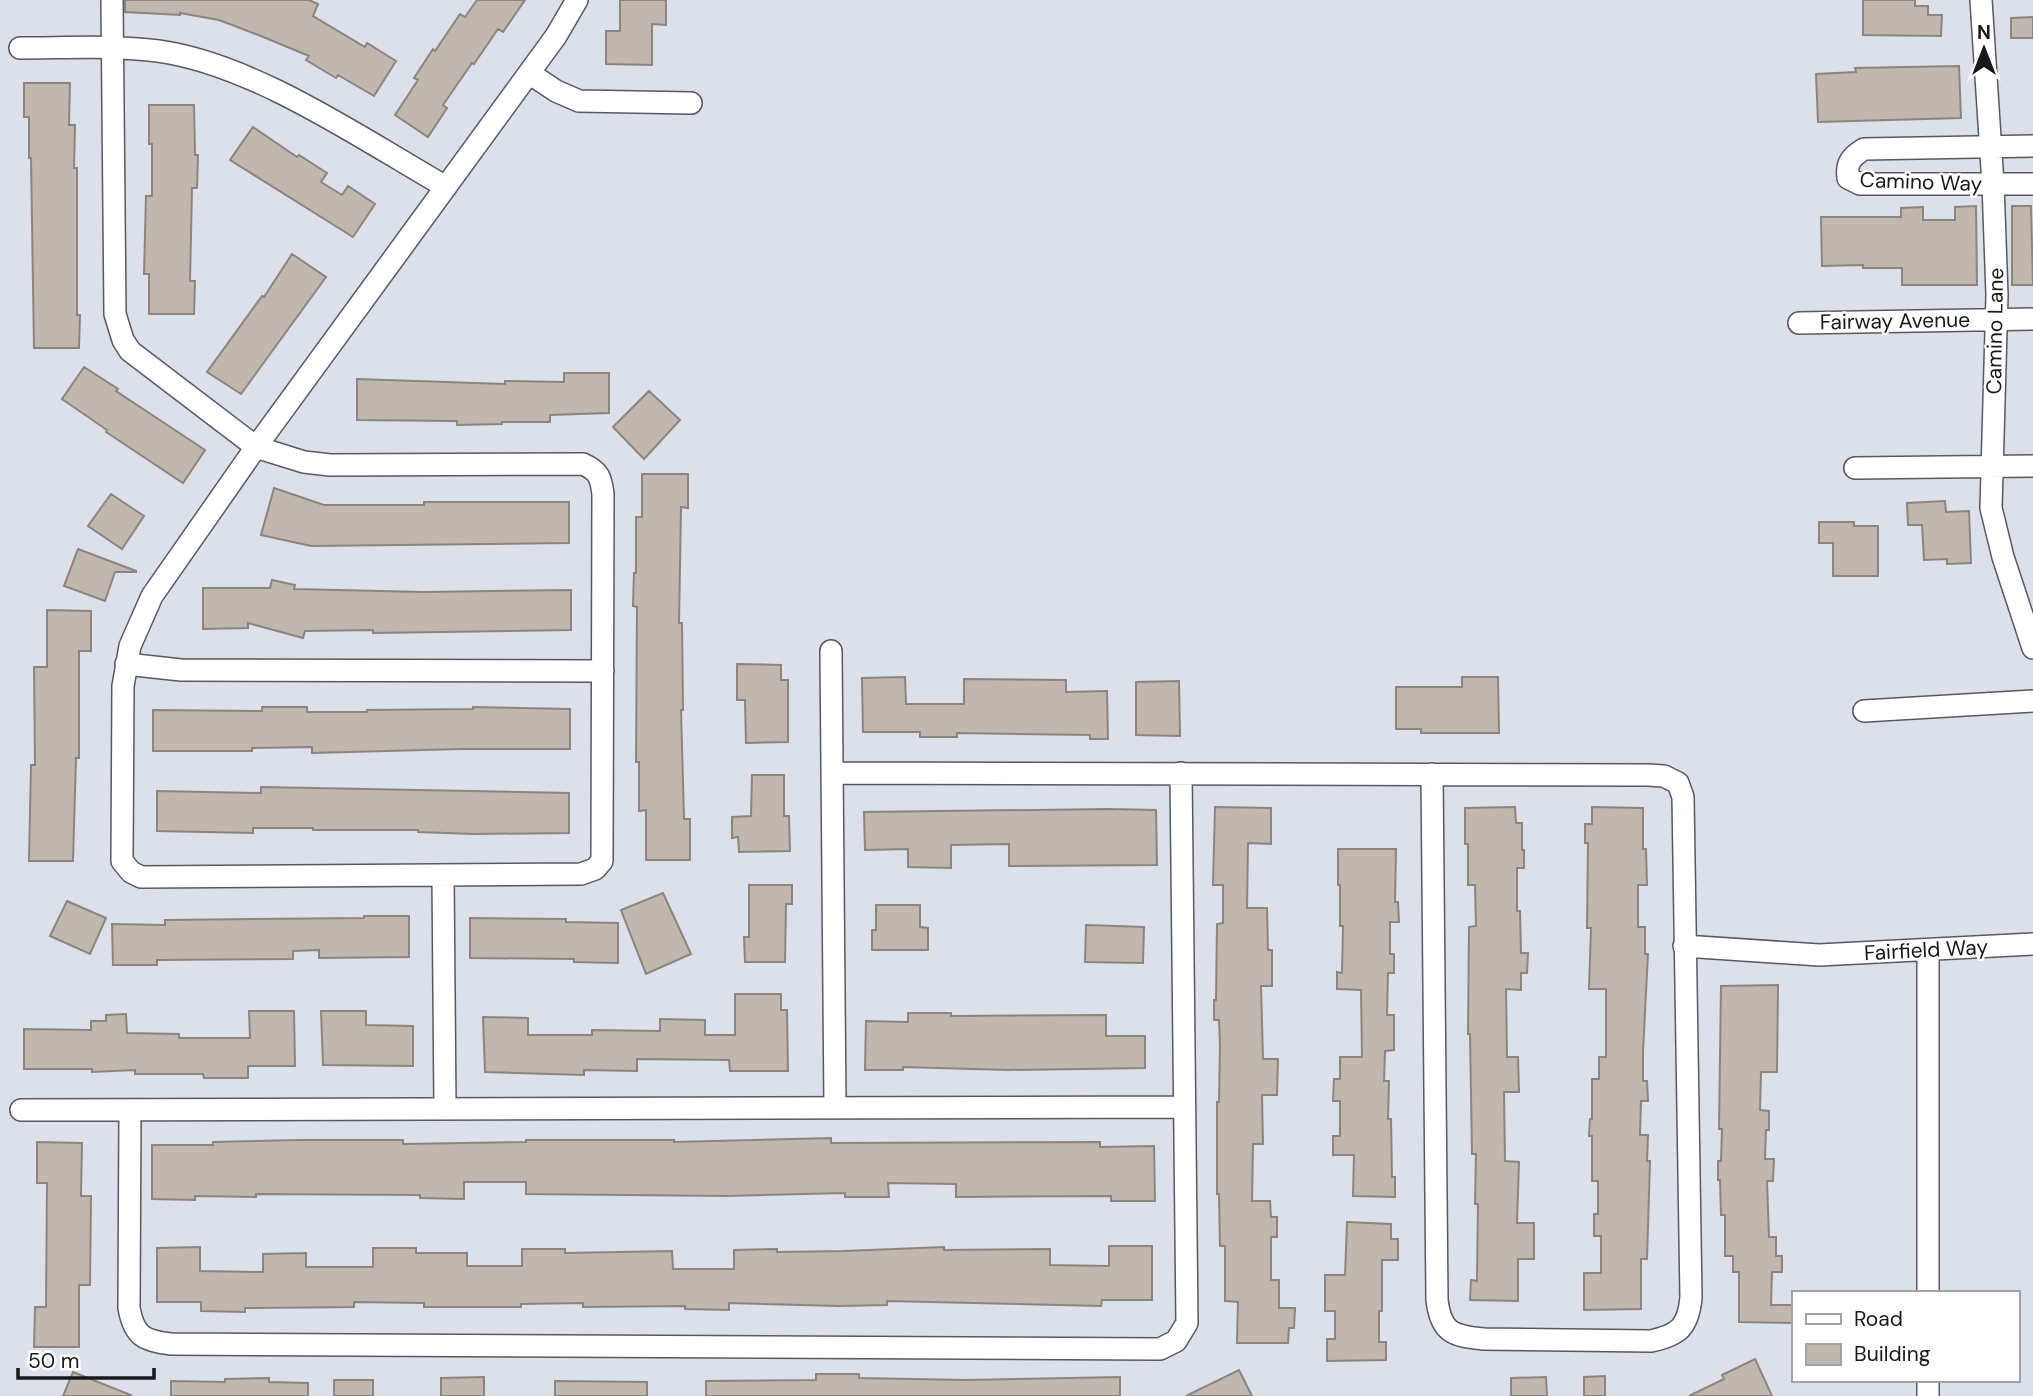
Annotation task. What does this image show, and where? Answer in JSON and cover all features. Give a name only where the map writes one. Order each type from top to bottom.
[{"type":"street","points":[[112,0],[115,314],[118,328],[130,351],[256,447],[304,461],[330,465],[583,464],[596,470],[601,479],[603,494],[602,861],[595,869],[581,874],[141,877],[131,872],[122,861],[122,705],[126,664],[140,620],[152,596],[256,447],[556,36],[577,0]]},
{"type":"street","name":"Camino Lane","points":[[1978,3],[1993,184],[1997,319],[1991,508],[2003,557],[2033,648]]},
{"type":"street","points":[[20,48],[160,51],[201,61],[245,76],[446,187]]},
{"type":"street","points":[[529,73],[556,91],[579,101],[691,103]]},
{"type":"street","name":"Camino Way","points":[[2033,146],[1864,149],[1852,156],[1846,168],[1848,178],[1860,184],[2033,184]]},
{"type":"street","name":"Fairway Avenue","points":[[1799,323],[2033,319]]},
{"type":"street","points":[[1855,468],[2033,466]]},
{"type":"street","points":[[831,651],[835,1107]]},
{"type":"street","points":[[126,664],[181,670],[603,671]]},
{"type":"street","points":[[1864,711],[2033,701]]},
{"type":"street","points":[[832,773],[1181,773],[1432,774],[1647,775],[1664,776],[1678,783],[1683,797],[1689,1315],[1681,1328],[1669,1337],[1651,1341],[1484,1339],[1465,1337],[1447,1330],[1439,1318],[1432,774]]},
{"type":"street","points":[[130,1110],[129,1308],[131,1322],[139,1334],[153,1342],[1160,1349],[1176,1341],[1187,1323],[1181,773]]},
{"type":"street","points":[[443,875],[445,1108]]},
{"type":"street","name":"Fairfield Way","points":[[1684,946],[1819,956],[2033,944]]},
{"type":"street","points":[[1928,950],[1928,1291]]},
{"type":"street","points":[[21,1110],[1183,1107]]},
{"type":"building","points":[[125,0],[309,0],[318,4],[313,16],[365,47],[367,43],[396,61],[374,96],[306,60],[309,56],[261,36],[219,20],[180,13],[125,12]]},
{"type":"building","points":[[477,0],[525,0],[503,32],[498,29],[474,64],[472,63],[443,105],[447,108],[428,137],[395,115],[418,80],[414,78],[433,49],[435,51],[460,14],[465,17]]},
{"type":"building","points":[[620,0],[666,0],[666,25],[652,24],[652,65],[606,64],[606,31],[620,31]]},
{"type":"building","points":[[1863,0],[1915,0],[1915,6],[1928,6],[1928,15],[1942,15],[1941,36],[1863,35]]},
{"type":"building","points":[[2033,17],[2033,38],[2011,38],[2011,18]]},
{"type":"building","points":[[1959,66],[1961,118],[1818,122],[1816,74],[1856,72],[1855,68]]},
{"type":"building","points":[[24,83],[70,83],[69,125],[75,125],[74,168],[77,168],[79,348],[34,348],[31,158],[29,117],[24,117]]},
{"type":"building","points":[[149,105],[194,105],[195,155],[198,155],[197,188],[192,188],[190,281],[195,281],[194,314],[149,314],[149,274],[144,274],[146,196],[152,196]]},
{"type":"building","points":[[253,127],[297,157],[299,155],[327,173],[321,182],[342,195],[348,186],[375,204],[353,237],[230,160]]},
{"type":"building","points":[[1976,206],[1977,285],[1902,285],[1902,268],[1822,266],[1821,217],[1901,217],[1901,208],[1923,207],[1923,220],[1955,220],[1955,207]]},
{"type":"building","points":[[2012,206],[2031,206],[2033,285],[2012,285]]},
{"type":"building","points":[[292,254],[326,277],[241,394],[207,372],[262,296],[264,297]]},
{"type":"building","points":[[84,367],[205,450],[183,483],[62,399]]},
{"type":"building","points":[[564,373],[609,373],[609,413],[550,415],[550,422],[502,424],[457,425],[457,421],[357,420],[357,379],[505,384],[505,381],[564,382]]},
{"type":"building","points":[[649,391],[680,420],[644,459],[613,427]]},
{"type":"building","points":[[642,474],[688,474],[688,508],[681,507],[679,623],[682,623],[684,819],[690,819],[690,860],[646,860],[646,810],[639,811],[639,762],[636,762],[637,607],[633,606],[636,517],[642,517]]},
{"type":"building","points":[[274,488],[324,505],[569,502],[569,543],[311,546],[261,535]]},
{"type":"building","points":[[111,494],[144,516],[122,549],[88,526]]},
{"type":"building","points":[[1945,501],[1946,512],[1969,511],[1971,563],[1947,564],[1947,559],[1924,560],[1922,525],[1908,525],[1907,503]]},
{"type":"building","points":[[1819,522],[1854,522],[1854,526],[1878,526],[1878,576],[1833,576],[1833,543],[1819,543]]},
{"type":"building","points":[[78,549],[136,572],[115,572],[105,601],[64,586]]},
{"type":"building","points":[[272,580],[295,585],[294,589],[424,592],[571,590],[571,630],[373,633],[373,630],[305,631],[303,638],[248,623],[248,628],[203,629],[203,588],[270,588]]},
{"type":"building","points":[[47,610],[91,611],[91,651],[79,651],[79,758],[76,758],[73,861],[29,861],[31,765],[35,765],[34,667],[47,667]]},
{"type":"building","points":[[737,664],[781,665],[781,680],[788,680],[788,742],[746,743],[745,700],[737,700]]},
{"type":"building","points":[[905,677],[906,704],[964,704],[964,679],[1066,680],[1066,692],[1107,691],[1108,739],[1090,739],[1090,735],[957,733],[957,737],[920,737],[920,732],[863,732],[862,678]]},
{"type":"building","points":[[1462,677],[1498,677],[1499,733],[1421,733],[1421,729],[1396,729],[1396,687],[1462,687]]},
{"type":"building","points":[[1179,681],[1180,736],[1136,735],[1136,682]]},
{"type":"building","points":[[262,707],[307,707],[307,712],[473,707],[570,709],[570,749],[312,753],[312,747],[252,748],[252,751],[153,751],[153,710],[262,711]]},
{"type":"building","points":[[752,775],[784,775],[784,816],[789,816],[790,851],[739,852],[738,837],[732,838],[732,817],[751,816]]},
{"type":"building","points":[[261,787],[569,793],[569,833],[474,834],[313,828],[253,828],[253,833],[157,831],[157,791],[261,793]]},
{"type":"building","points":[[1215,807],[1271,808],[1271,844],[1248,843],[1247,908],[1267,908],[1268,950],[1272,950],[1272,986],[1261,986],[1263,1059],[1278,1059],[1277,1095],[1262,1095],[1263,1144],[1253,1144],[1252,1201],[1270,1201],[1271,1217],[1277,1217],[1277,1237],[1271,1237],[1271,1280],[1279,1280],[1279,1308],[1295,1308],[1294,1328],[1289,1328],[1288,1343],[1237,1343],[1238,1302],[1225,1301],[1225,1246],[1220,1246],[1217,1194],[1220,1045],[1219,1020],[1214,1020],[1217,924],[1223,923],[1223,885],[1213,885]]},
{"type":"building","points":[[1515,807],[1516,823],[1522,823],[1524,850],[1524,868],[1517,868],[1517,911],[1520,911],[1521,953],[1528,953],[1527,973],[1521,973],[1521,990],[1506,989],[1507,1057],[1518,1057],[1519,1092],[1504,1092],[1505,1161],[1519,1162],[1517,1223],[1534,1223],[1534,1259],[1518,1259],[1518,1301],[1470,1300],[1471,1280],[1477,1281],[1478,1204],[1475,1204],[1476,1154],[1472,1154],[1468,1034],[1469,927],[1476,926],[1475,885],[1468,885],[1465,808]]},
{"type":"building","points":[[1592,807],[1643,808],[1643,849],[1646,849],[1647,885],[1638,885],[1638,927],[1645,927],[1645,954],[1648,954],[1643,1081],[1647,1081],[1648,1101],[1641,1101],[1640,1135],[1648,1135],[1647,1161],[1650,1161],[1647,1259],[1641,1259],[1641,1309],[1584,1310],[1584,1273],[1601,1273],[1601,1236],[1594,1236],[1594,1214],[1598,1214],[1598,1181],[1592,1181],[1592,1136],[1589,1136],[1592,1119],[1592,1079],[1599,1079],[1599,1057],[1606,1057],[1606,989],[1589,989],[1591,928],[1587,928],[1588,843],[1585,843],[1585,824],[1592,824]]},
{"type":"building","points":[[1156,810],[1157,865],[1009,866],[1009,844],[951,845],[951,868],[908,867],[908,849],[865,850],[864,812]]},
{"type":"building","points":[[1338,849],[1396,849],[1395,902],[1398,902],[1399,922],[1390,922],[1390,954],[1394,954],[1394,973],[1388,973],[1387,1015],[1394,1015],[1394,1050],[1385,1051],[1384,1081],[1389,1081],[1388,1119],[1391,1119],[1395,1197],[1353,1196],[1354,1155],[1333,1155],[1333,1136],[1340,1136],[1340,1101],[1333,1101],[1334,1079],[1340,1079],[1340,1057],[1362,1057],[1361,990],[1337,989],[1337,972],[1342,973],[1343,926],[1340,926]]},
{"type":"building","points":[[749,885],[792,885],[792,904],[786,904],[785,962],[745,962],[744,937],[749,937]]},
{"type":"building","points":[[663,893],[691,954],[646,974],[621,910]]},
{"type":"building","points":[[67,901],[106,918],[90,954],[50,936]]},
{"type":"building","points":[[876,905],[920,905],[920,927],[928,928],[928,950],[872,950],[872,930],[876,930]]},
{"type":"building","points":[[409,916],[409,957],[319,958],[319,950],[293,951],[293,959],[157,960],[157,965],[113,965],[112,924],[165,925],[165,920]]},
{"type":"building","points":[[470,918],[566,919],[566,922],[618,923],[618,963],[574,962],[574,959],[470,958]]},
{"type":"building","points":[[1086,925],[1144,927],[1143,963],[1085,962]]},
{"type":"building","points":[[1778,985],[1777,1072],[1761,1072],[1760,1110],[1769,1111],[1765,1159],[1774,1159],[1773,1181],[1767,1181],[1769,1237],[1776,1237],[1776,1256],[1782,1256],[1782,1272],[1772,1272],[1771,1305],[1792,1305],[1792,1323],[1739,1322],[1739,1272],[1733,1272],[1733,1256],[1725,1256],[1725,1215],[1721,1215],[1718,1180],[1722,1129],[1719,1129],[1721,986]]},
{"type":"building","points":[[735,994],[781,994],[781,1010],[787,1010],[788,1071],[730,1071],[729,1060],[637,1059],[637,1071],[584,1070],[584,1075],[485,1072],[483,1017],[528,1018],[528,1035],[592,1035],[592,1030],[660,1031],[660,1019],[705,1020],[705,1035],[735,1035]]},
{"type":"building","points":[[249,1011],[294,1011],[295,1066],[248,1066],[248,1078],[204,1078],[203,1074],[135,1074],[135,1070],[92,1072],[92,1069],[24,1069],[24,1029],[91,1030],[91,1021],[106,1021],[106,1015],[126,1014],[127,1033],[179,1034],[179,1038],[250,1038]]},
{"type":"building","points":[[321,1011],[366,1011],[366,1025],[413,1026],[413,1066],[323,1065]]},
{"type":"building","points":[[908,1013],[951,1013],[951,1016],[1106,1015],[1106,1036],[1145,1036],[1145,1068],[1008,1070],[903,1067],[903,1070],[865,1070],[866,1021],[908,1022]]},
{"type":"building","points":[[831,1138],[831,1143],[1100,1142],[1100,1147],[1154,1146],[1155,1201],[1111,1201],[1111,1196],[956,1197],[956,1184],[888,1183],[889,1197],[845,1197],[845,1193],[726,1196],[526,1194],[526,1182],[464,1182],[464,1199],[420,1198],[420,1195],[256,1194],[256,1197],[195,1196],[195,1200],[152,1199],[152,1145],[300,1140],[403,1140],[403,1144],[526,1140],[674,1142]]},
{"type":"building","points":[[37,1142],[82,1143],[81,1196],[91,1196],[90,1285],[79,1285],[79,1347],[34,1347],[35,1307],[46,1307],[47,1183],[37,1183]]},
{"type":"building","points":[[1347,1222],[1391,1224],[1391,1239],[1398,1239],[1398,1260],[1382,1260],[1379,1342],[1386,1342],[1386,1360],[1327,1361],[1327,1339],[1335,1339],[1335,1311],[1325,1311],[1325,1275],[1345,1275]]},
{"type":"building","points":[[1109,1246],[1152,1246],[1152,1300],[1102,1300],[1101,1306],[887,1301],[887,1305],[839,1306],[729,1303],[729,1310],[685,1309],[685,1306],[583,1307],[583,1303],[521,1304],[521,1307],[424,1307],[424,1303],[354,1302],[354,1307],[245,1308],[245,1312],[201,1311],[201,1302],[157,1302],[157,1248],[200,1247],[200,1271],[263,1272],[263,1254],[306,1253],[306,1267],[373,1267],[373,1248],[416,1248],[416,1253],[467,1253],[467,1266],[522,1266],[522,1249],[565,1249],[565,1253],[672,1251],[673,1269],[734,1269],[734,1250],[777,1249],[777,1252],[944,1247],[944,1250],[1050,1249],[1050,1265],[1109,1266]]},
{"type":"building","points":[[1755,1359],[1772,1396],[1689,1396],[1724,1379],[1722,1375]]},
{"type":"building","points":[[1239,1370],[1252,1396],[1186,1396]]},
{"type":"building","points":[[73,1372],[131,1395],[63,1396]]},
{"type":"building","points":[[816,1374],[859,1374],[859,1378],[966,1380],[1120,1377],[1120,1396],[706,1396],[706,1381],[816,1380]]},
{"type":"building","points":[[1605,1376],[1605,1396],[1584,1396],[1584,1377]]},
{"type":"building","points":[[484,1377],[484,1396],[441,1396],[441,1378]]},
{"type":"building","points":[[1546,1377],[1547,1396],[1511,1396],[1511,1378]]},
{"type":"building","points":[[269,1378],[269,1382],[308,1383],[308,1396],[171,1396],[171,1381],[225,1382],[225,1379]]},
{"type":"building","points":[[334,1380],[373,1380],[373,1396],[334,1396]]},
{"type":"building","points":[[555,1381],[647,1382],[647,1396],[555,1396]]}]
